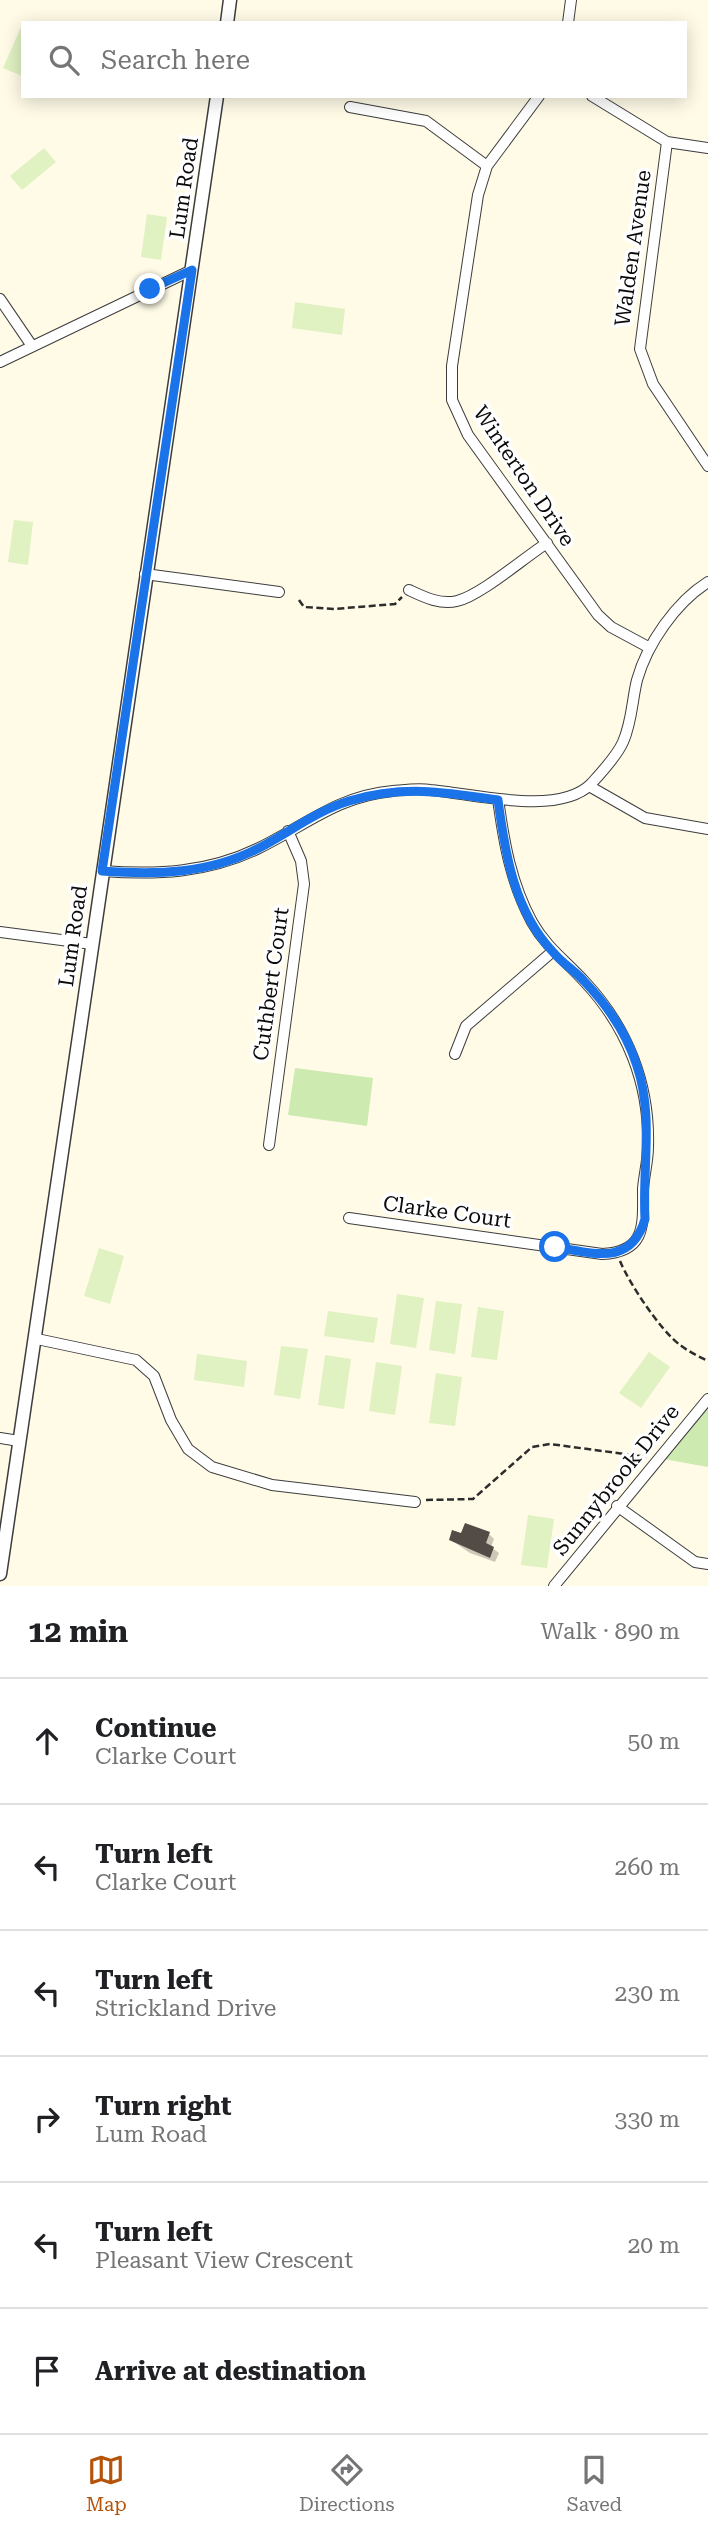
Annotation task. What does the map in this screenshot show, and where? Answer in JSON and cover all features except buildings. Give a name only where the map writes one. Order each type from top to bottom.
[{"type":"street","points":[[227,21],[230,0]]},
{"type":"street","points":[[568,21],[571,0]]},
{"type":"street","name":"Lum Road","points":[[0,1574],[37,1339],[145,574],[217,98]]},
{"type":"street","name":"Winterton Drive","points":[[538,98],[487,166],[478,195],[454,353],[452,400],[468,435],[598,615],[611,627],[650,648]]},
{"type":"street","points":[[595,98],[667,142],[708,148]]},
{"type":"street","points":[[350,107],[426,121],[487,166]]},
{"type":"street","name":"Walden Avenue","points":[[667,142],[640,349],[653,384],[708,466]]},
{"type":"street","points":[[0,362],[192,270]]},
{"type":"street","points":[[0,299],[32,346]]},
{"type":"street","points":[[409,590],[431,600],[457,601],[471,595],[547,543]]},
{"type":"street","points":[[145,574],[279,592]]},
{"type":"street","points":[[102,871],[178,873],[226,862],[348,801],[390,792],[428,789],[533,803],[589,786],[623,743],[638,678],[650,648],[672,616],[708,582]]},
{"type":"street","points":[[589,786],[645,818],[708,829]]},
{"type":"street","points":[[498,800],[505,854],[519,895],[552,952],[584,980],[610,1011],[638,1066],[647,1109],[645,1219],[640,1236],[629,1247],[616,1253]]},
{"type":"street","name":"Cuthbert Court","points":[[269,1144],[304,884],[301,861],[288,831]]},
{"type":"street","points":[[0,932],[92,944]]},
{"type":"street","points":[[454,1054],[466,1026],[552,952]]},
{"type":"street","name":"Clarke Court","points":[[349,1218],[580,1251],[616,1253]]},
{"type":"street","points":[[37,1339],[136,1360],[154,1376],[171,1420],[188,1449],[212,1468],[271,1485],[415,1502]]},
{"type":"street","name":"Sunnybrook Drive","points":[[554,1586],[617,1506],[708,1399]]},
{"type":"street","points":[[0,1438],[19,1441]]},
{"type":"street","points":[[617,1506],[695,1562],[708,1564]]},
{"type":"path","points":[[299,600],[304,607],[334,610],[395,604],[409,590]]},
{"type":"path","points":[[616,1253],[625,1275],[665,1329],[679,1345],[707,1361]]},
{"type":"path","points":[[415,1502],[472,1499],[532,1447],[550,1444],[658,1458]]},
{"type":"green space","points":[[21,27],[21,76],[3,68]]},
{"type":"green space","points":[[44,148],[56,162],[22,190],[10,176]]},
{"type":"green space","points":[[147,214],[167,217],[161,260],[141,257]]},
{"type":"green space","points":[[295,302],[345,309],[342,335],[292,328]]},
{"type":"green space","points":[[14,520],[33,522],[28,565],[8,562]]},
{"type":"green space","points":[[295,1068],[373,1078],[367,1126],[288,1115]]},
{"type":"green space","points":[[99,1248],[124,1256],[110,1304],[84,1296]]},
{"type":"green space","points":[[397,1294],[424,1298],[416,1348],[390,1344]]},
{"type":"green space","points":[[436,1301],[462,1304],[455,1354],[429,1350]]},
{"type":"green space","points":[[478,1307],[504,1311],[497,1360],[471,1357]]},
{"type":"green space","points":[[328,1311],[378,1318],[374,1343],[324,1336]]},
{"type":"green space","points":[[281,1346],[308,1349],[300,1399],[274,1395]]},
{"type":"green space","points":[[649,1352],[670,1367],[641,1408],[619,1393]]},
{"type":"green space","points":[[197,1354],[247,1361],[244,1387],[194,1380]]},
{"type":"green space","points":[[325,1355],[351,1359],[344,1409],[318,1405]]},
{"type":"green space","points":[[376,1362],[402,1366],[395,1415],[369,1411]]},
{"type":"green space","points":[[436,1373],[462,1377],[455,1426],[429,1423]]},
{"type":"green space","points":[[708,1400],[708,1467],[658,1458]]},
{"type":"green space","points":[[528,1515],[554,1519],[547,1568],[521,1565]]},
{"type":"route","points":[[150,289],[192,270],[102,871],[178,873],[226,862],[258,848],[312,816],[348,801],[390,792],[428,789],[498,800],[505,854],[533,925],[552,952],[584,980],[610,1011],[638,1066],[647,1109],[648,1147],[643,1188],[645,1219],[640,1236],[629,1247],[616,1253],[602,1254],[555,1247]]}]
